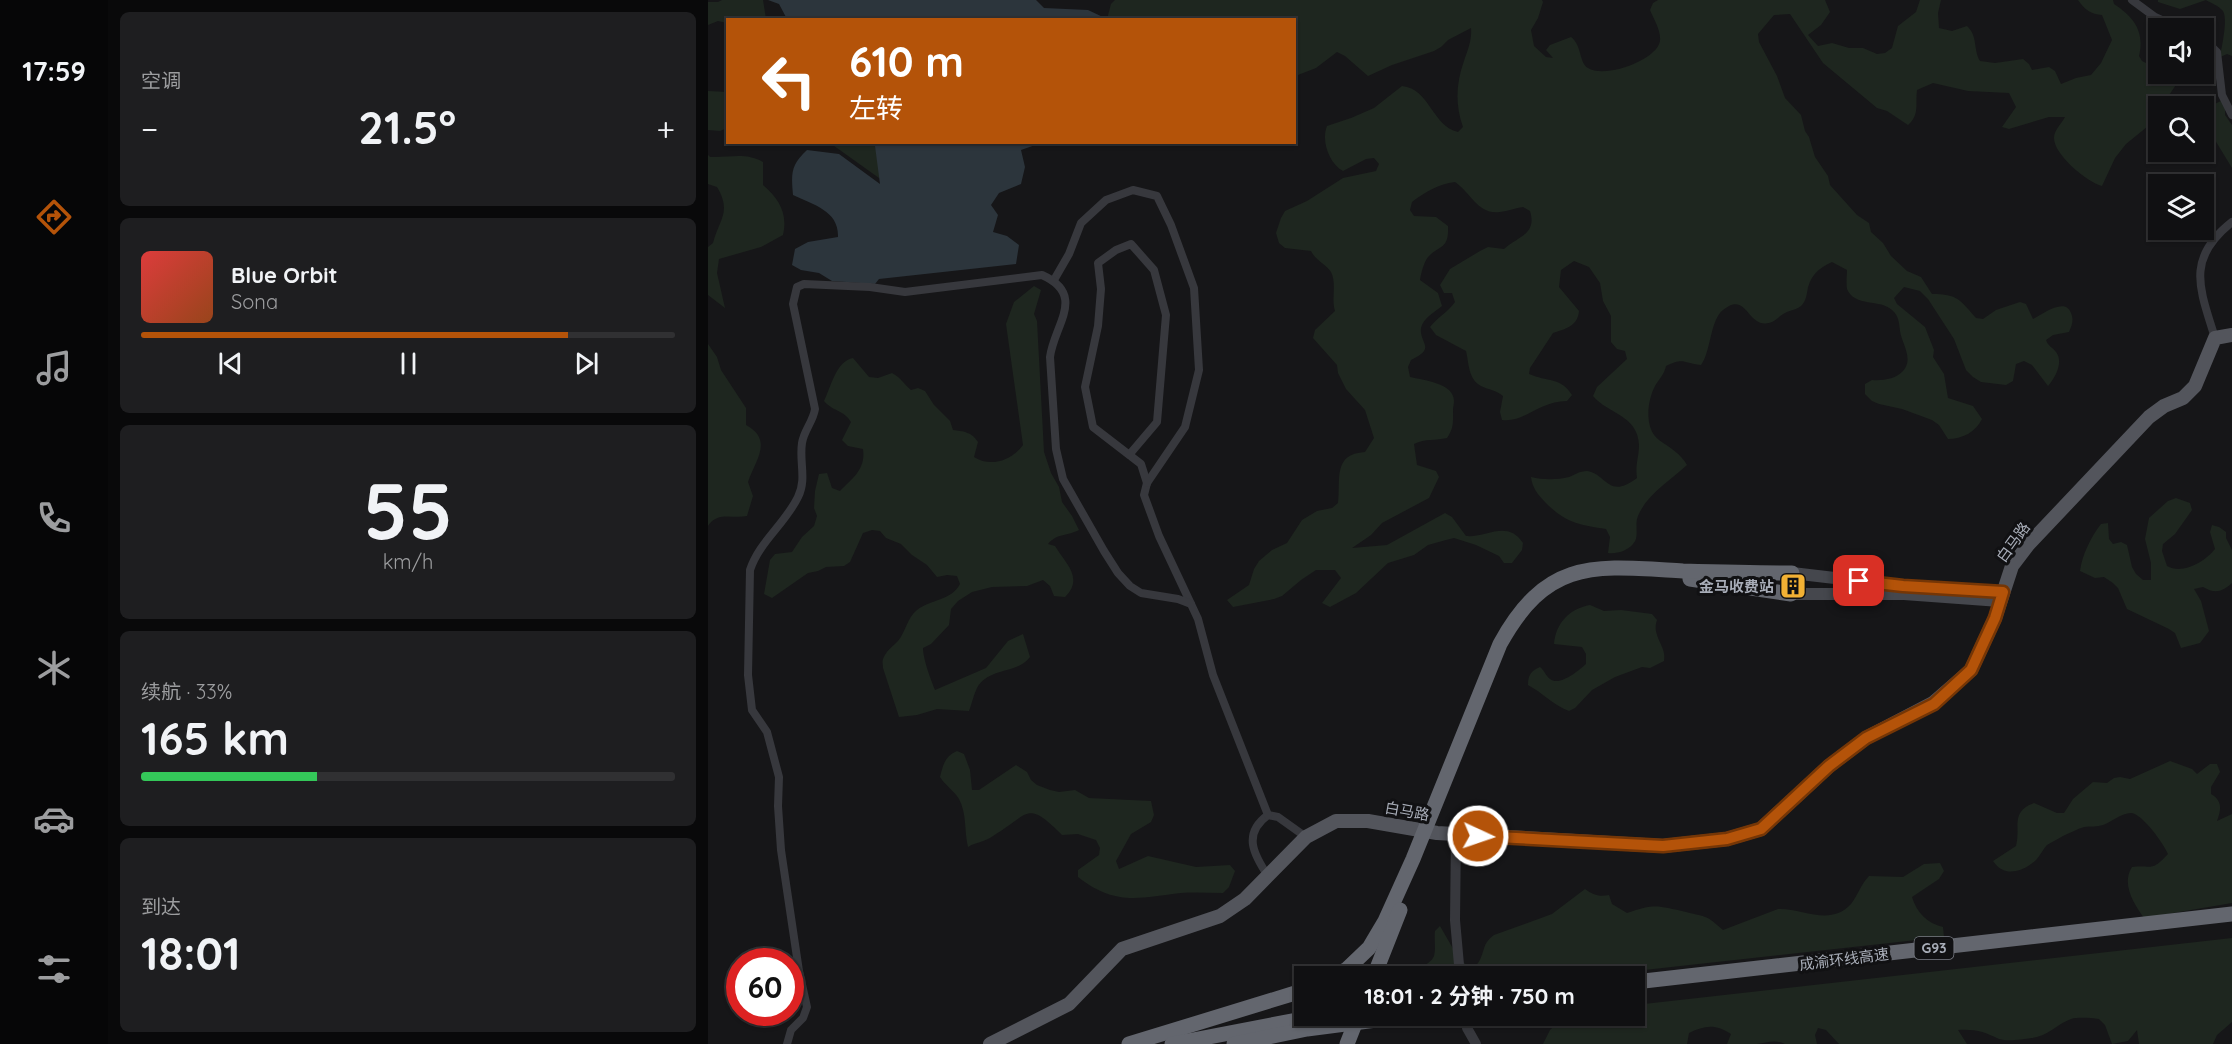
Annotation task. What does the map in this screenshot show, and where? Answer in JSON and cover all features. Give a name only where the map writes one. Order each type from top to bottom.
[{"type":"highway","points":[[1440,802],[1500,644],[1513,620],[1550,584],[1572,573],[1606,567],[1792,573]]},
{"type":"highway","points":[[1378,966],[1416,860],[1506,647],[1519,624],[1539,602],[1554,590],[1576,579],[1632,574],[1689,579],[1791,594]]},
{"type":"highway","points":[[1350,966],[1369,948],[1416,860]]},
{"type":"highway","name":"成渝环线高速","points":[[1645,981],[2232,914]]},
{"type":"highway","name":"成渝环线高速","points":[[1645,992],[2232,925]]},
{"type":"highway","points":[[1129,1044],[1294,993]]},
{"type":"highway","points":[[1172,1044],[1294,1021]]},
{"type":"highway","points":[[1234,1044],[1330,1026]]},
{"type":"highway","points":[[1347,1044],[1354,1026]]},
{"type":"main road","points":[[2215,338],[2232,336]]},
{"type":"main road","name":"白马路","points":[[990,1044],[1069,1004],[1122,949],[1220,916],[1245,899],[1306,837],[1336,822],[1368,821],[1437,833],[1663,846],[1727,839],[1761,829],[1839,759],[1866,738],[1934,704],[1971,670],[1995,618],[2013,566],[2028,545],[2149,417],[2164,406],[2183,398],[2195,386],[2215,338]]},
{"type":"main road","points":[[1792,573],[2001,596]]},
{"type":"main road","points":[[1791,594],[2001,596]]},
{"type":"street","points":[[2132,0],[2157,18]]},
{"type":"street","points":[[2214,49],[2217,52],[2222,95],[2232,115]]},
{"type":"street","points":[[1054,280],[1069,254],[1081,223],[1106,200],[1133,190],[1156,196],[1171,225],[1194,288],[1199,370],[1185,427],[1147,483],[1144,495],[1159,536],[1198,619],[1213,675],[1268,815]]},
{"type":"street","points":[[2215,338],[2199,275],[2203,256],[2212,240],[2232,222]]},
{"type":"street","points":[[1129,455],[1157,422],[1166,315],[1154,270],[1131,244],[1116,250],[1098,263],[1101,290],[1099,317],[1085,387],[1093,428],[1129,455],[1141,464],[1147,483]]},
{"type":"street","points":[[788,1044],[791,1030],[803,1018],[807,1007],[799,971],[781,850],[779,777],[767,732],[752,710],[748,675],[750,570],[755,555],[798,498],[803,483],[802,444],[805,432],[813,420],[815,409],[794,304],[797,287],[804,284],[870,287],[905,292],[1042,275],[1054,280],[1063,290],[1066,301],[1061,326],[1052,343],[1050,357],[1056,449],[1064,479],[1104,551],[1118,573],[1130,586],[1141,593],[1178,599],[1191,604]]},
{"type":"street","points":[[1268,876],[1257,861],[1252,847],[1254,833],[1259,822],[1268,815],[1278,817],[1306,837]]},
{"type":"street","points":[[1456,834],[1455,920],[1459,966]]},
{"type":"street","points":[[1468,1026],[1476,1044]]},
{"type":"shaded area","points":[[722,0],[763,0],[766,18],[726,18],[726,23],[718,21],[708,25],[708,2]]},
{"type":"shaded area","points":[[768,0],[1036,0],[1044,8],[1088,10],[1105,18],[786,18],[779,4]]},
{"type":"shaded area","points":[[1115,0],[1542,0],[1538,18],[1531,30],[1534,46],[1546,57],[1553,58],[1546,50],[1550,45],[1571,37],[1575,40],[1585,66],[1596,71],[1606,71],[1629,66],[1650,55],[1657,48],[1660,41],[1659,33],[1650,10],[1653,3],[1658,0],[1825,0],[1830,12],[1821,25],[1808,35],[1818,46],[1832,43],[1849,48],[1863,48],[1877,54],[1885,53],[1892,48],[1898,26],[1916,12],[1920,0],[1941,0],[1938,13],[1939,28],[1952,31],[1967,26],[1973,34],[1980,61],[1995,63],[2023,59],[2032,70],[2049,67],[2055,71],[2061,84],[2091,75],[2101,63],[2112,40],[2102,15],[2088,11],[2078,0],[2113,0],[2114,4],[2132,20],[2139,32],[2139,56],[2148,64],[2148,84],[2176,84],[2169,96],[2148,96],[2148,126],[2126,144],[2115,158],[2102,186],[2072,167],[2055,145],[2055,132],[2065,117],[2049,117],[2009,129],[2002,127],[2016,107],[2009,93],[1968,91],[1933,83],[1917,90],[1916,113],[1908,125],[1887,111],[1877,108],[1823,63],[1790,14],[1774,15],[1758,34],[1759,42],[1777,76],[1785,98],[1801,115],[1815,157],[1828,176],[1830,185],[1857,215],[1869,223],[1871,232],[1883,243],[1891,256],[1907,271],[1921,277],[1932,294],[1948,295],[1958,299],[1976,318],[1983,319],[1996,310],[2020,302],[2026,304],[2033,319],[2054,308],[2064,306],[2071,313],[2072,325],[2069,332],[2053,335],[2046,340],[2056,352],[2059,360],[2056,374],[2048,386],[2032,365],[2024,361],[2016,364],[2013,381],[2006,385],[1981,382],[1966,370],[1954,339],[1928,299],[1920,291],[1904,287],[1894,298],[1897,304],[1925,327],[1934,350],[1933,357],[1944,374],[1948,398],[1973,406],[1982,419],[1968,434],[1948,439],[1939,425],[1932,420],[1902,409],[1879,404],[1865,394],[1865,384],[1872,380],[1889,379],[1900,374],[1906,366],[1907,356],[1896,315],[1887,307],[1861,301],[1850,295],[1847,289],[1847,270],[1832,262],[1822,267],[1812,278],[1802,305],[1771,322],[1762,323],[1737,304],[1731,305],[1723,310],[1715,321],[1701,365],[1684,361],[1672,363],[1666,366],[1655,386],[1648,414],[1651,429],[1659,440],[1678,454],[1687,465],[1653,494],[1642,508],[1637,520],[1636,538],[1633,544],[1615,553],[1608,553],[1610,537],[1606,529],[1580,524],[1559,514],[1538,494],[1531,477],[1560,479],[1587,471],[1594,473],[1609,484],[1620,487],[1637,478],[1639,445],[1634,427],[1593,396],[1597,387],[1627,359],[1625,351],[1617,349],[1611,342],[1611,316],[1603,301],[1600,283],[1589,267],[1574,261],[1561,270],[1559,287],[1579,311],[1578,316],[1570,326],[1553,333],[1530,368],[1529,374],[1563,385],[1572,395],[1567,401],[1548,404],[1518,418],[1502,420],[1500,412],[1503,396],[1477,383],[1470,370],[1466,351],[1436,335],[1430,327],[1455,302],[1452,293],[1444,293],[1440,285],[1450,269],[1488,247],[1504,249],[1521,237],[1531,225],[1530,211],[1523,207],[1500,212],[1486,210],[1455,182],[1427,192],[1412,202],[1410,210],[1414,216],[1436,217],[1448,226],[1445,243],[1428,257],[1420,280],[1438,293],[1442,306],[1422,324],[1421,333],[1425,349],[1411,360],[1408,367],[1410,377],[1437,383],[1453,395],[1452,428],[1447,438],[1414,444],[1417,465],[1436,471],[1439,477],[1429,498],[1382,523],[1371,535],[1352,548],[1387,545],[1445,513],[1452,517],[1466,536],[1496,531],[1510,532],[1523,543],[1522,550],[1512,563],[1504,563],[1499,556],[1454,538],[1428,545],[1414,555],[1388,563],[1356,593],[1330,607],[1322,603],[1341,578],[1335,570],[1316,570],[1282,596],[1233,607],[1227,600],[1249,585],[1259,561],[1272,550],[1287,543],[1302,520],[1317,511],[1332,508],[1338,503],[1339,477],[1343,463],[1354,454],[1365,452],[1374,438],[1365,410],[1346,389],[1338,373],[1337,365],[1313,338],[1315,330],[1335,311],[1334,281],[1331,272],[1311,251],[1285,248],[1279,243],[1276,233],[1281,218],[1285,211],[1307,201],[1343,178],[1376,171],[1379,164],[1374,158],[1366,159],[1343,171],[1334,163],[1327,151],[1325,132],[1327,126],[1374,108],[1402,86],[1419,94],[1442,123],[1449,128],[1458,132],[1463,127],[1458,102],[1458,86],[1470,41],[1471,28],[1448,40],[1434,51],[1368,76],[1337,52],[1316,68],[1298,75],[1296,72],[1296,18],[1107,18],[1111,4]]},
{"type":"shaded area","points":[[2158,0],[2206,0],[2180,9],[2158,2]]},
{"type":"shaded area","points":[[2206,0],[2232,0],[2232,56],[2227,54],[2220,57],[2224,15],[2223,11]]},
{"type":"shaded area","points":[[708,91],[726,92],[726,128],[720,131],[708,130]]},
{"type":"shaded area","points":[[2221,101],[2225,107],[2225,115],[2232,125],[2232,168],[2214,139],[2214,104]]},
{"type":"shaded area","points":[[831,144],[876,144],[886,175],[879,178]]},
{"type":"shaded area","points":[[876,144],[1038,144],[1021,150],[1025,167],[1021,184],[999,193],[991,205],[998,215],[993,232],[1007,236],[1019,245],[1016,264],[879,279],[875,284],[832,281],[819,273],[801,270],[792,265],[795,249],[808,242],[838,237],[837,228],[830,215],[793,195],[792,175],[798,160],[807,150],[839,154],[880,184]]},
{"type":"shaded area","points":[[708,155],[710,157],[744,156],[763,162],[763,185],[778,201],[784,220],[783,235],[761,247],[719,259],[717,273],[725,308],[708,295],[708,247],[713,243],[723,216],[724,203],[717,187],[708,184]]},
{"type":"shaded area","points":[[1034,286],[1041,290],[1034,314],[1037,321],[1044,452],[1051,473],[1059,487],[1062,502],[1079,530],[1059,536],[1048,544],[1055,546],[1068,565],[1073,584],[1065,597],[1054,596],[1050,586],[1043,580],[1027,586],[992,587],[972,592],[958,601],[951,609],[949,625],[931,644],[923,648],[935,690],[986,668],[1008,641],[1023,634],[1030,657],[1018,666],[995,673],[982,681],[976,690],[969,711],[937,709],[899,717],[883,668],[883,659],[887,651],[901,637],[917,610],[956,590],[960,584],[957,576],[937,577],[927,565],[901,544],[886,538],[880,531],[872,530],[863,533],[850,562],[844,566],[826,567],[808,573],[772,598],[764,594],[770,560],[775,554],[792,552],[802,537],[814,526],[817,516],[814,508],[815,491],[819,474],[827,473],[832,488],[840,491],[860,468],[863,449],[848,446],[842,440],[851,422],[845,415],[824,401],[838,369],[847,360],[853,358],[869,377],[878,378],[892,373],[911,390],[918,388],[925,391],[934,405],[950,421],[953,430],[967,433],[976,439],[978,442],[974,457],[987,462],[1001,461],[1013,455],[1023,445],[1006,324],[1014,302]]},
{"type":"shaded area","points":[[708,344],[717,357],[721,370],[746,408],[746,425],[759,437],[761,444],[758,459],[748,482],[753,496],[747,516],[721,517],[712,521],[708,526]]},
{"type":"shaded area","points":[[2176,498],[2190,503],[2192,510],[2175,534],[2163,544],[2162,551],[2167,566],[2186,568],[2211,554],[2215,549],[2210,532],[2212,525],[2226,532],[2226,538],[2232,550],[2232,583],[2218,591],[2211,591],[2203,587],[2194,589],[2201,601],[2209,631],[2200,643],[2181,648],[2175,633],[2127,609],[2118,588],[2113,583],[2104,577],[2095,578],[2080,571],[2085,553],[2094,535],[2101,524],[2108,523],[2109,539],[2113,544],[2121,542],[2127,545],[2136,574],[2143,580],[2151,580],[2151,563],[2145,539],[2149,518],[2168,501]]},
{"type":"shaded area","points":[[1590,605],[1604,611],[1621,610],[1652,614],[1657,620],[1656,631],[1664,661],[1650,668],[1642,667],[1615,677],[1592,690],[1575,708],[1569,711],[1528,685],[1529,676],[1540,667],[1550,679],[1559,681],[1569,677],[1586,664],[1586,654],[1582,647],[1554,644],[1555,636],[1565,618],[1576,610]]},
{"type":"shaded area","points":[[957,751],[964,754],[970,770],[972,790],[979,790],[1016,765],[1027,772],[1037,785],[1050,790],[1059,792],[1075,790],[1089,798],[1151,801],[1154,815],[1151,822],[1131,834],[1116,861],[1119,869],[1148,856],[1196,867],[1230,865],[1235,871],[1229,887],[1223,893],[1181,893],[1139,898],[1127,898],[1104,892],[1078,877],[1078,870],[1099,855],[1100,848],[1096,840],[1078,834],[1062,835],[1041,817],[1034,814],[1022,817],[990,838],[968,847],[962,805],[940,777],[947,758]]},
{"type":"shaded area","points":[[2170,761],[2192,769],[2197,774],[2210,764],[2217,764],[2220,772],[2211,787],[2211,794],[2218,800],[2220,806],[2217,821],[2232,814],[2232,903],[2144,918],[2130,894],[2129,873],[2132,867],[2155,865],[2168,854],[2147,824],[2132,813],[2103,825],[2084,827],[2063,836],[2047,845],[2036,860],[2020,870],[2003,870],[1993,861],[2016,846],[2019,815],[2034,803],[2057,813],[2064,813],[2073,799],[2093,782],[2107,783],[2120,777],[2130,779]]},
{"type":"shaded area","points":[[1940,863],[1944,871],[1939,879],[1912,897],[1923,916],[1943,927],[1944,937],[1645,970],[1645,966],[1476,966],[1486,943],[1494,935],[1552,914],[1585,889],[1596,895],[1609,895],[1612,904],[1627,913],[1644,908],[1663,907],[1706,917],[1723,930],[1778,909],[1816,915],[1834,914],[1843,911],[1851,904],[1869,876],[1903,877],[1924,864]]},
{"type":"shaded area","points":[[1440,926],[1459,959],[1468,966],[1424,966],[1434,956],[1435,931]]},
{"type":"shaded area","points":[[2232,938],[2232,1022],[2217,1035],[2213,1044],[2139,1044],[2137,1030],[2128,1041],[2112,1044],[2105,1025],[2099,1019],[2081,1018],[2066,1021],[2038,1037],[2016,1040],[2003,1040],[1975,1031],[1958,1030],[1967,1044],[1839,1044],[1826,1030],[1818,1028],[1815,1035],[1817,1044],[1774,1042],[1727,1044],[1731,1034],[1720,1028],[1710,1027],[1689,1033],[1687,1044],[1543,1044],[1554,1026],[1645,1026],[1645,1004]]},
{"type":"place","name":"金马收费站","points":[[1793,586]]},
{"type":"route","points":[[1478,836],[1663,846],[1727,839],[1761,829],[1829,766],[1866,738],[1934,704],[1971,670],[1995,618],[2003,592],[1859,581]]}]
